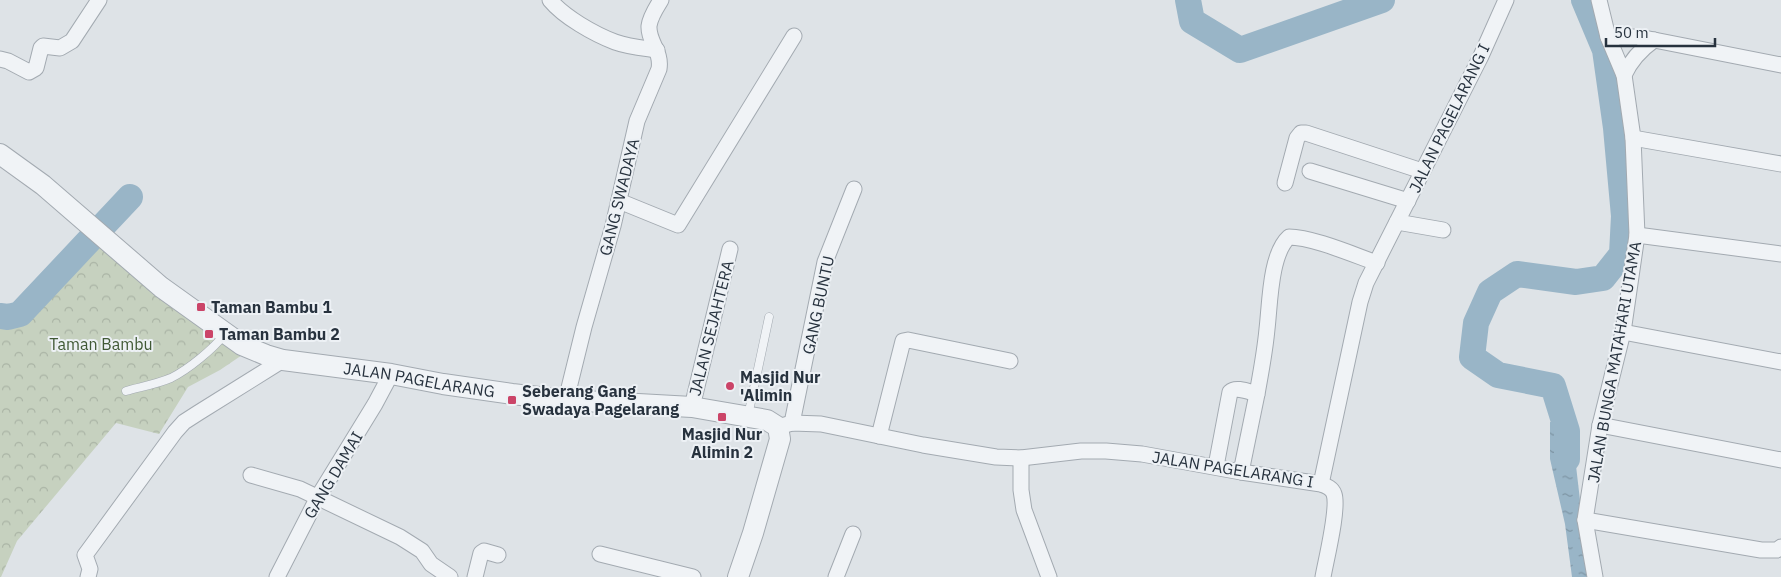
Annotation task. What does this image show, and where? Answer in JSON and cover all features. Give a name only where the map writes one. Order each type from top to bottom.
[{"type":"street","points":[[0,60],[8,61],[29,72],[36,68],[41,48],[43,46],[60,48],[72,41],[99,0]]},
{"type":"street","points":[[550,0],[560,11],[613,41],[657,50]]},
{"type":"street","name":"GANG SWADAYA","points":[[566,400],[584,327],[620,201],[638,121],[661,62],[650,35],[649,25],[661,0]]},
{"type":"street","name":"JALAN PAGELARANG I","points":[[785,425],[821,424],[974,454],[1022,458],[1081,451],[1142,454],[1321,484],[1360,302],[1366,283],[1378,263],[1422,171],[1481,56],[1506,0]]},
{"type":"street","name":"JALAN BUNGA MATAHARI UTAMA","points":[[1595,577],[1585,520],[1600,425],[1622,332],[1638,235],[1633,138],[1624,75],[1608,37],[1599,0]]},
{"type":"street","points":[[620,201],[678,225],[794,36]]},
{"type":"street","points":[[1608,37],[1639,37],[1781,64]]},
{"type":"street","points":[[1624,75],[1637,53],[1654,40]]},
{"type":"street","points":[[1285,183],[1297,138],[1306,133],[1422,171]]},
{"type":"street","points":[[1633,138],[1781,164]]},
{"type":"street","name":"JALAN PAGELARANG","points":[[0,154],[44,185],[161,288],[225,334],[252,349],[284,360],[391,374],[443,384],[566,400],[692,407],[748,416],[785,425]]},
{"type":"street","points":[[1310,171],[1408,201]]},
{"type":"street","name":"GANG BUNTU","points":[[785,425],[825,262],[854,189]]},
{"type":"street","points":[[1397,222],[1444,230]]},
{"type":"street","points":[[1638,235],[1781,254]]},
{"type":"street","points":[[1241,472],[1257,394],[1267,330],[1270,286],[1278,257],[1286,240],[1289,237],[1294,237],[1308,240],[1378,263]]},
{"type":"street","name":"JALAN SEJAHTERA","points":[[692,407],[730,249]]},
{"type":"street","points":[[1622,332],[1781,362]]},
{"type":"street","points":[[879,436],[903,340],[1010,361]]},
{"type":"street","points":[[88,577],[90,569],[85,555],[184,422],[284,360]]},
{"type":"street","name":"GANG DAMAI","points":[[277,577],[318,497],[375,404],[391,374]]},
{"type":"street","points":[[1216,466],[1230,392],[1236,389],[1257,394]]},
{"type":"street","points":[[738,577],[785,425]]},
{"type":"street","points":[[1600,425],[1781,460]]},
{"type":"street","points":[[1022,458],[1021,490],[1024,510],[1048,577]]},
{"type":"street","points":[[251,475],[300,489],[400,537],[422,551],[431,564],[450,577]]},
{"type":"street","points":[[1321,484],[1330,489],[1334,494],[1334,513],[1323,577]]},
{"type":"street","points":[[1585,520],[1761,550],[1777,550],[1781,547]]},
{"type":"street","points":[[836,577],[853,534]]},
{"type":"street","points":[[475,577],[481,553],[498,555]]},
{"type":"street","points":[[600,554],[693,577]]},
{"type":"lane","points":[[748,416],[769,317]]},
{"type":"lane","points":[[126,391],[169,378],[182,372],[219,342],[225,334]]},
{"type":"green space","name":"Taman Bambu","points":[[92,233],[248,351],[220,370],[188,387],[159,434],[116,423],[17,541],[0,577],[0,326],[10,327]]},
{"type":"water","points":[[1550,422],[1571,423],[1589,577],[1572,577],[1565,524],[1550,459]]},
{"type":"waterway","points":[[1188,0],[1192,21],[1240,50],[1382,0]]},
{"type":"waterway","points":[[1567,459],[1567,431],[1553,386],[1498,375],[1472,357],[1476,323],[1490,292],[1517,274],[1576,282],[1603,278],[1622,254],[1624,216],[1616,128],[1605,50],[1584,0]]},
{"type":"waterway","points":[[0,316],[8,317],[20,314],[130,197]]},
{"type":"place","name":"Taman Bambu 1","points":[[201,307]]},
{"type":"place","name":"Taman Bambu 2","points":[[209,334]]},
{"type":"place","name":"Masjid Nur 'Alimin","points":[[730,386]]},
{"type":"place","name":"Seberang Gang Swadaya Pagelarang","points":[[512,400]]},
{"type":"place","name":"Masjid Nur Alimin 2","points":[[722,417]]}]
